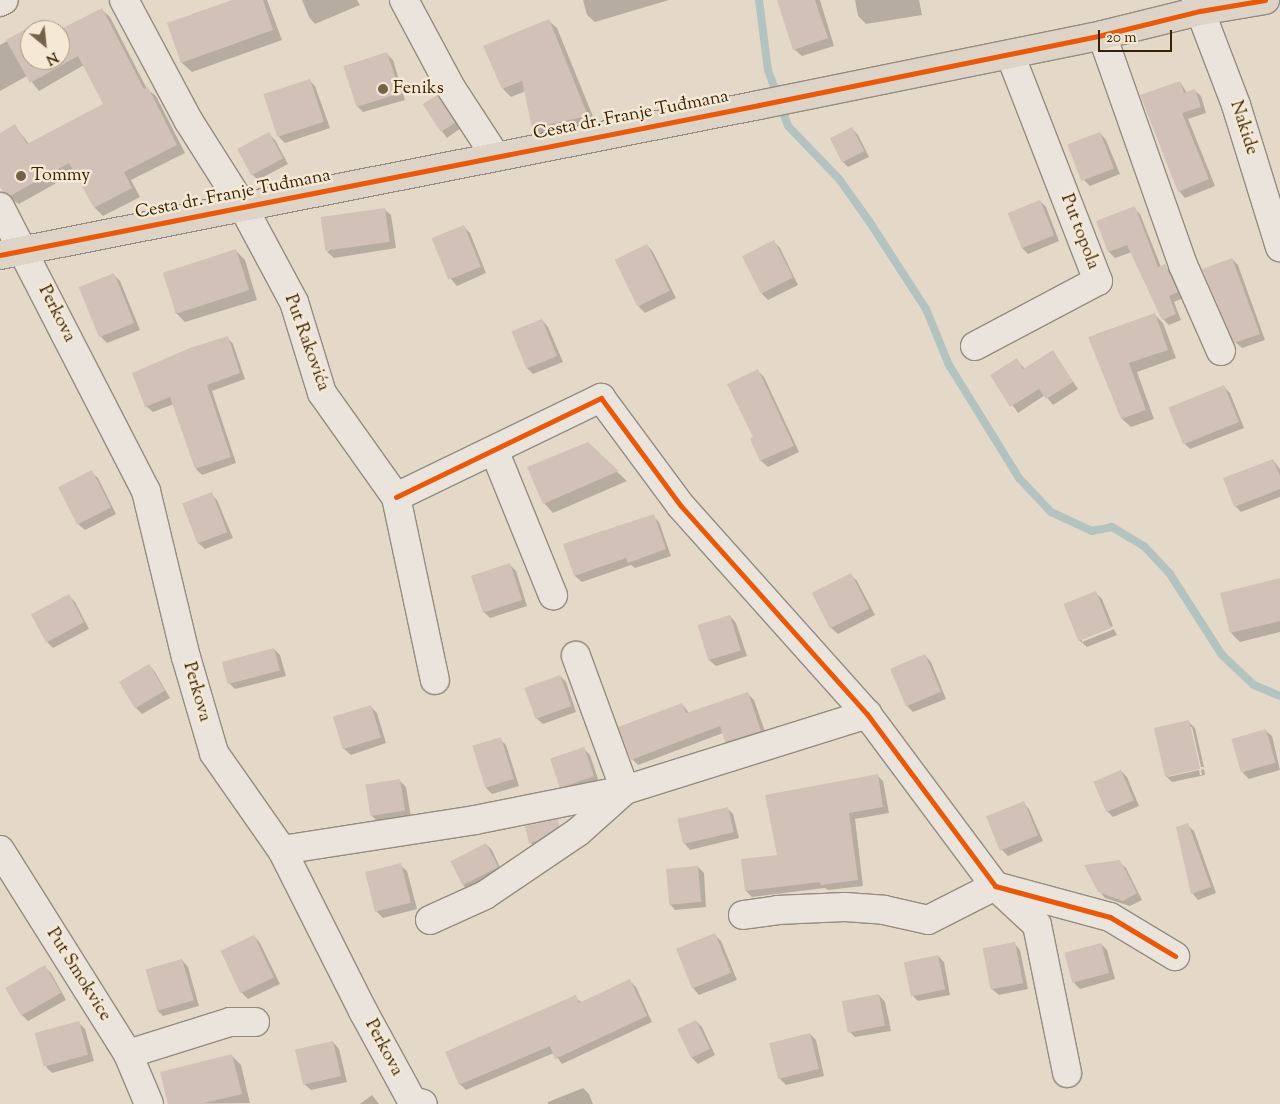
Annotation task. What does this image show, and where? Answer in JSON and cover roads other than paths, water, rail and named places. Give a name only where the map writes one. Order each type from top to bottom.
[{"type":"main road","name":"Cesta dr. Franje Tuđmana","points":[[12,253],[1102,35],[1198,6],[1265,0]]},
{"type":"street","points":[[0,2],[4,0]]},
{"type":"street","name":"Put Rakovića","points":[[124,0],[188,120],[243,207],[294,302],[322,393],[396,497]]},
{"type":"street","points":[[404,0],[451,88],[496,157]]},
{"type":"street","name":"Nakide","points":[[1198,6],[1236,106],[1280,247]]},
{"type":"street","points":[[1102,35],[1183,265],[1221,351]]},
{"type":"street","name":"Put topola","points":[[975,346],[1098,281],[1010,54]]},
{"type":"street","name":"Perkova","points":[[0,207],[12,253],[146,491],[186,657],[214,753],[282,850],[363,1011],[412,1101],[423,1104]]},
{"type":"street","points":[[435,680],[396,497],[601,398],[682,506],[867,714],[995,886],[1037,925],[1067,1073]]},
{"type":"street","points":[[494,450],[554,595]]},
{"type":"street","points":[[576,656],[624,790]]},
{"type":"street","points":[[282,850],[475,820],[624,790],[867,714]]},
{"type":"street","points":[[430,920],[486,895],[578,832],[624,790]]},
{"type":"street","name":"Put Smokvice","points":[[0,850],[128,1054],[149,1104]]},
{"type":"street","points":[[743,915],[777,910],[845,907],[884,910],[928,920],[995,886],[1110,918],[1175,956]]},
{"type":"street","points":[[128,1054],[230,1022],[255,1022]]},
{"type":"waterway","points":[[759,0],[768,70],[788,126],[839,179],[869,221],[926,309],[949,365],[1019,478],[1051,512],[1092,531],[1112,527],[1144,546],[1170,574],[1222,655],[1254,685],[1280,696]]},
{"type":"place","name":"Feniks","points":[[383,89]]},
{"type":"place","name":"Tommy","points":[[21,176]]}]
